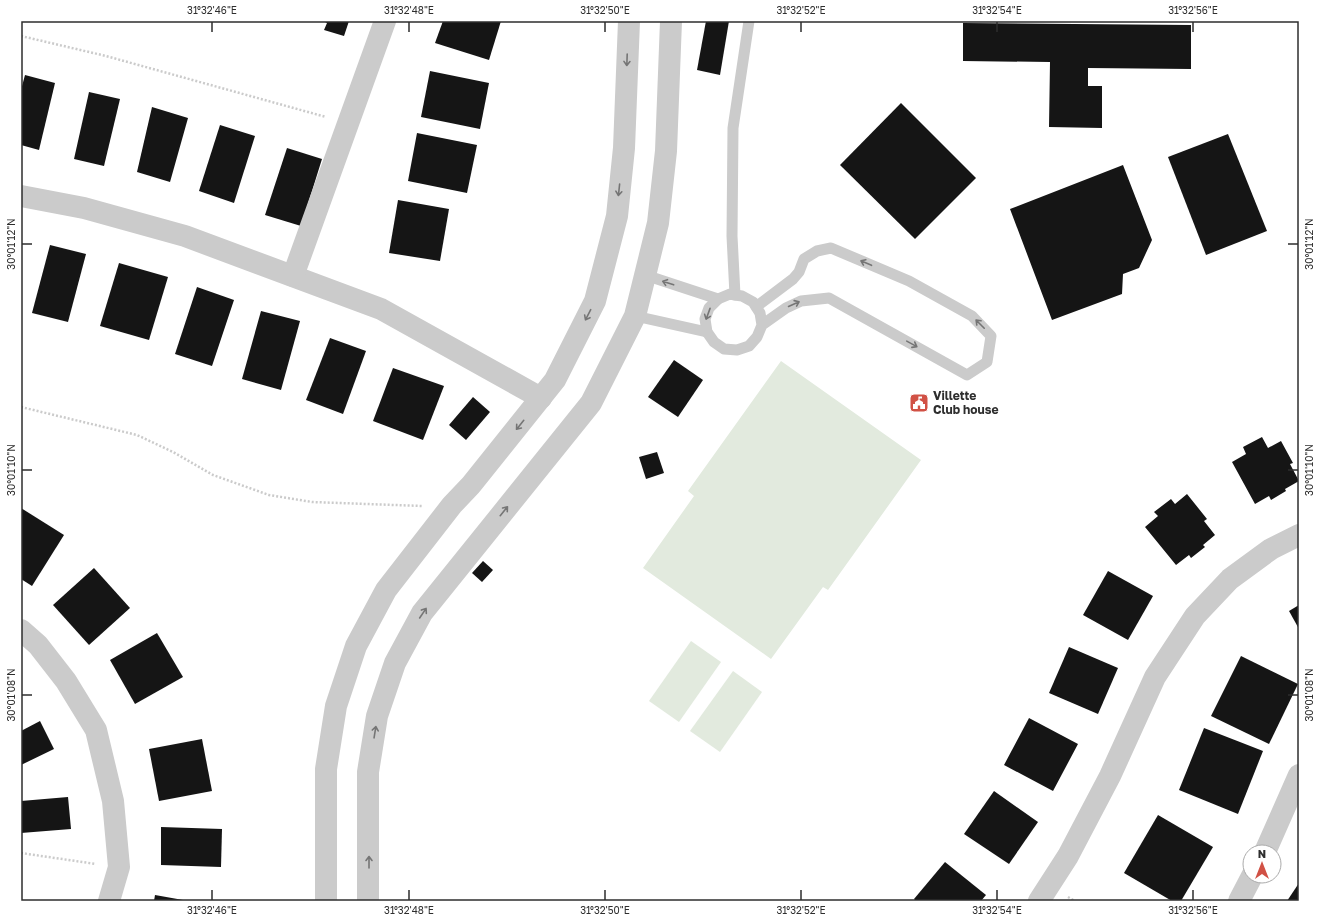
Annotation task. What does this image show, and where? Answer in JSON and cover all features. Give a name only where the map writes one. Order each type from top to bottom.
[{"type":"street","points":[[292,276],[385,21]]},
{"type":"street","points":[[326,901],[326,769],[336,706],[356,646],[386,590],[452,505],[471,485],[555,380],[595,301],[617,216],[624,148],[629,21]]},
{"type":"street","points":[[368,901],[368,772],[377,716],[395,662],[422,613],[591,403],[635,316],[658,223],[666,151],[671,21]]},
{"type":"street","points":[[21,196],[84,208],[185,236],[381,309],[541,398]]},
{"type":"street","points":[[1039,901],[1068,856],[1110,776],[1155,677],[1195,616],[1230,579],[1271,549],[1299,535]]},
{"type":"street","points":[[21,630],[38,645],[66,681],[96,730],[113,801],[119,867],[109,901]]},
{"type":"street","points":[[1269,844],[1299,776]]},
{"type":"street","points":[[1239,901],[1248,884]]},
{"type":"lane","points":[[735,295],[732,236],[733,128],[749,21]]},
{"type":"lane","points":[[756,307],[793,279],[799,272],[804,259],[817,250],[831,248],[909,281],[972,316],[991,336],[987,362],[967,375],[829,298],[801,301],[786,308],[762,325],[757,337],[749,346],[737,350],[724,349],[714,342],[707,332],[705,320],[709,308],[718,299],[730,294],[742,296],[753,302],[756,307],[760,313],[762,325]]},
{"type":"lane","points":[[645,275],[718,299]]},
{"type":"lane","points":[[635,316],[707,332]]},
{"type":"path","points":[[21,36],[106,56],[348,123]]},
{"type":"path","points":[[21,407],[137,435],[172,452],[213,475],[268,496],[312,502],[414,506],[452,505]]},
{"type":"path","points":[[21,853],[119,867]]},
{"type":"shaded area","points":[[781,361],[921,460],[828,590],[823,587],[771,659],[643,568],[694,496],[688,491]]},
{"type":"shaded area","points":[[691,641],[721,662],[679,722],[649,701]]},
{"type":"shaded area","points":[[733,671],[762,692],[720,752],[690,731]]},
{"type":"building","points":[[323,21],[349,21],[344,36],[324,30],[327,23]]},
{"type":"building","points":[[443,21],[501,21],[489,60],[435,43]]},
{"type":"building","points":[[706,21],[729,21],[720,75],[697,70]]},
{"type":"building","points":[[963,23],[1191,25],[1191,69],[1088,68],[1088,86],[1102,86],[1102,128],[1049,127],[1050,62],[963,61]]},
{"type":"building","points":[[430,71],[489,83],[480,129],[421,117]]},
{"type":"building","points":[[25,75],[55,83],[39,150],[21,145],[21,90]]},
{"type":"building","points":[[89,92],[120,99],[104,166],[74,159]]},
{"type":"building","points":[[901,103],[976,178],[915,239],[840,165]]},
{"type":"building","points":[[152,107],[188,118],[170,182],[137,172]]},
{"type":"building","points":[[220,125],[255,136],[234,203],[199,191]]},
{"type":"building","points":[[417,133],[477,145],[467,193],[408,181]]},
{"type":"building","points":[[1228,134],[1267,231],[1206,255],[1168,157]]},
{"type":"building","points":[[287,148],[322,159],[301,226],[265,215]]},
{"type":"building","points":[[1123,165],[1152,240],[1139,268],[1123,274],[1122,294],[1052,320],[1010,209]]},
{"type":"building","points":[[398,200],[449,209],[440,261],[389,253]]},
{"type":"building","points":[[50,245],[86,254],[68,322],[32,313]]},
{"type":"building","points":[[119,263],[168,277],[149,340],[100,326]]},
{"type":"building","points":[[197,287],[234,300],[212,366],[175,354]]},
{"type":"building","points":[[261,311],[300,321],[281,390],[242,379]]},
{"type":"building","points":[[330,338],[366,351],[343,414],[306,400]]},
{"type":"building","points":[[674,360],[703,380],[678,417],[648,397]]},
{"type":"building","points":[[393,368],[444,386],[423,440],[373,421]]},
{"type":"building","points":[[473,397],[490,412],[466,440],[449,425]]},
{"type":"building","points":[[1262,437],[1268,448],[1281,441],[1293,463],[1290,464],[1299,481],[1285,489],[1286,491],[1271,500],[1269,496],[1255,504],[1232,462],[1246,454],[1243,447]]},
{"type":"building","points":[[657,452],[664,473],[646,479],[639,457]]},
{"type":"building","points":[[1187,494],[1207,519],[1204,521],[1215,535],[1203,545],[1205,547],[1191,558],[1189,555],[1176,565],[1145,527],[1158,516],[1154,512],[1171,499],[1175,504]]},
{"type":"building","points":[[21,508],[64,535],[32,586],[21,579]]},
{"type":"building","points":[[483,561],[493,570],[482,582],[472,573]]},
{"type":"building","points":[[94,568],[130,608],[89,645],[53,605]]},
{"type":"building","points":[[1108,571],[1153,596],[1128,640],[1083,615]]},
{"type":"building","points":[[1299,605],[1299,629],[1289,611]]},
{"type":"building","points":[[157,633],[183,677],[135,704],[110,660]]},
{"type":"building","points":[[1069,647],[1118,668],[1098,714],[1049,693]]},
{"type":"building","points":[[1241,656],[1298,684],[1269,744],[1211,716]]},
{"type":"building","points":[[1029,718],[1078,744],[1053,791],[1004,765]]},
{"type":"building","points":[[40,721],[54,749],[21,765],[21,731]]},
{"type":"building","points":[[1204,728],[1263,751],[1238,814],[1179,790]]},
{"type":"building","points":[[202,739],[212,791],[159,801],[149,749]]},
{"type":"building","points":[[994,791],[1038,822],[1009,864],[964,834]]},
{"type":"building","points":[[68,797],[71,829],[21,833],[21,801]]},
{"type":"building","points":[[1158,815],[1213,847],[1181,901],[1172,901],[1124,873]]},
{"type":"building","points":[[161,827],[222,829],[221,867],[161,865]]},
{"type":"building","points":[[945,862],[986,895],[981,901],[916,901],[914,899]]},
{"type":"building","points":[[1299,883],[1299,901],[1287,901]]},
{"type":"building","points":[[155,895],[183,900],[183,901],[154,901]]},
{"type":"place","name":"Villette Club house","points":[[919,403]]}]
